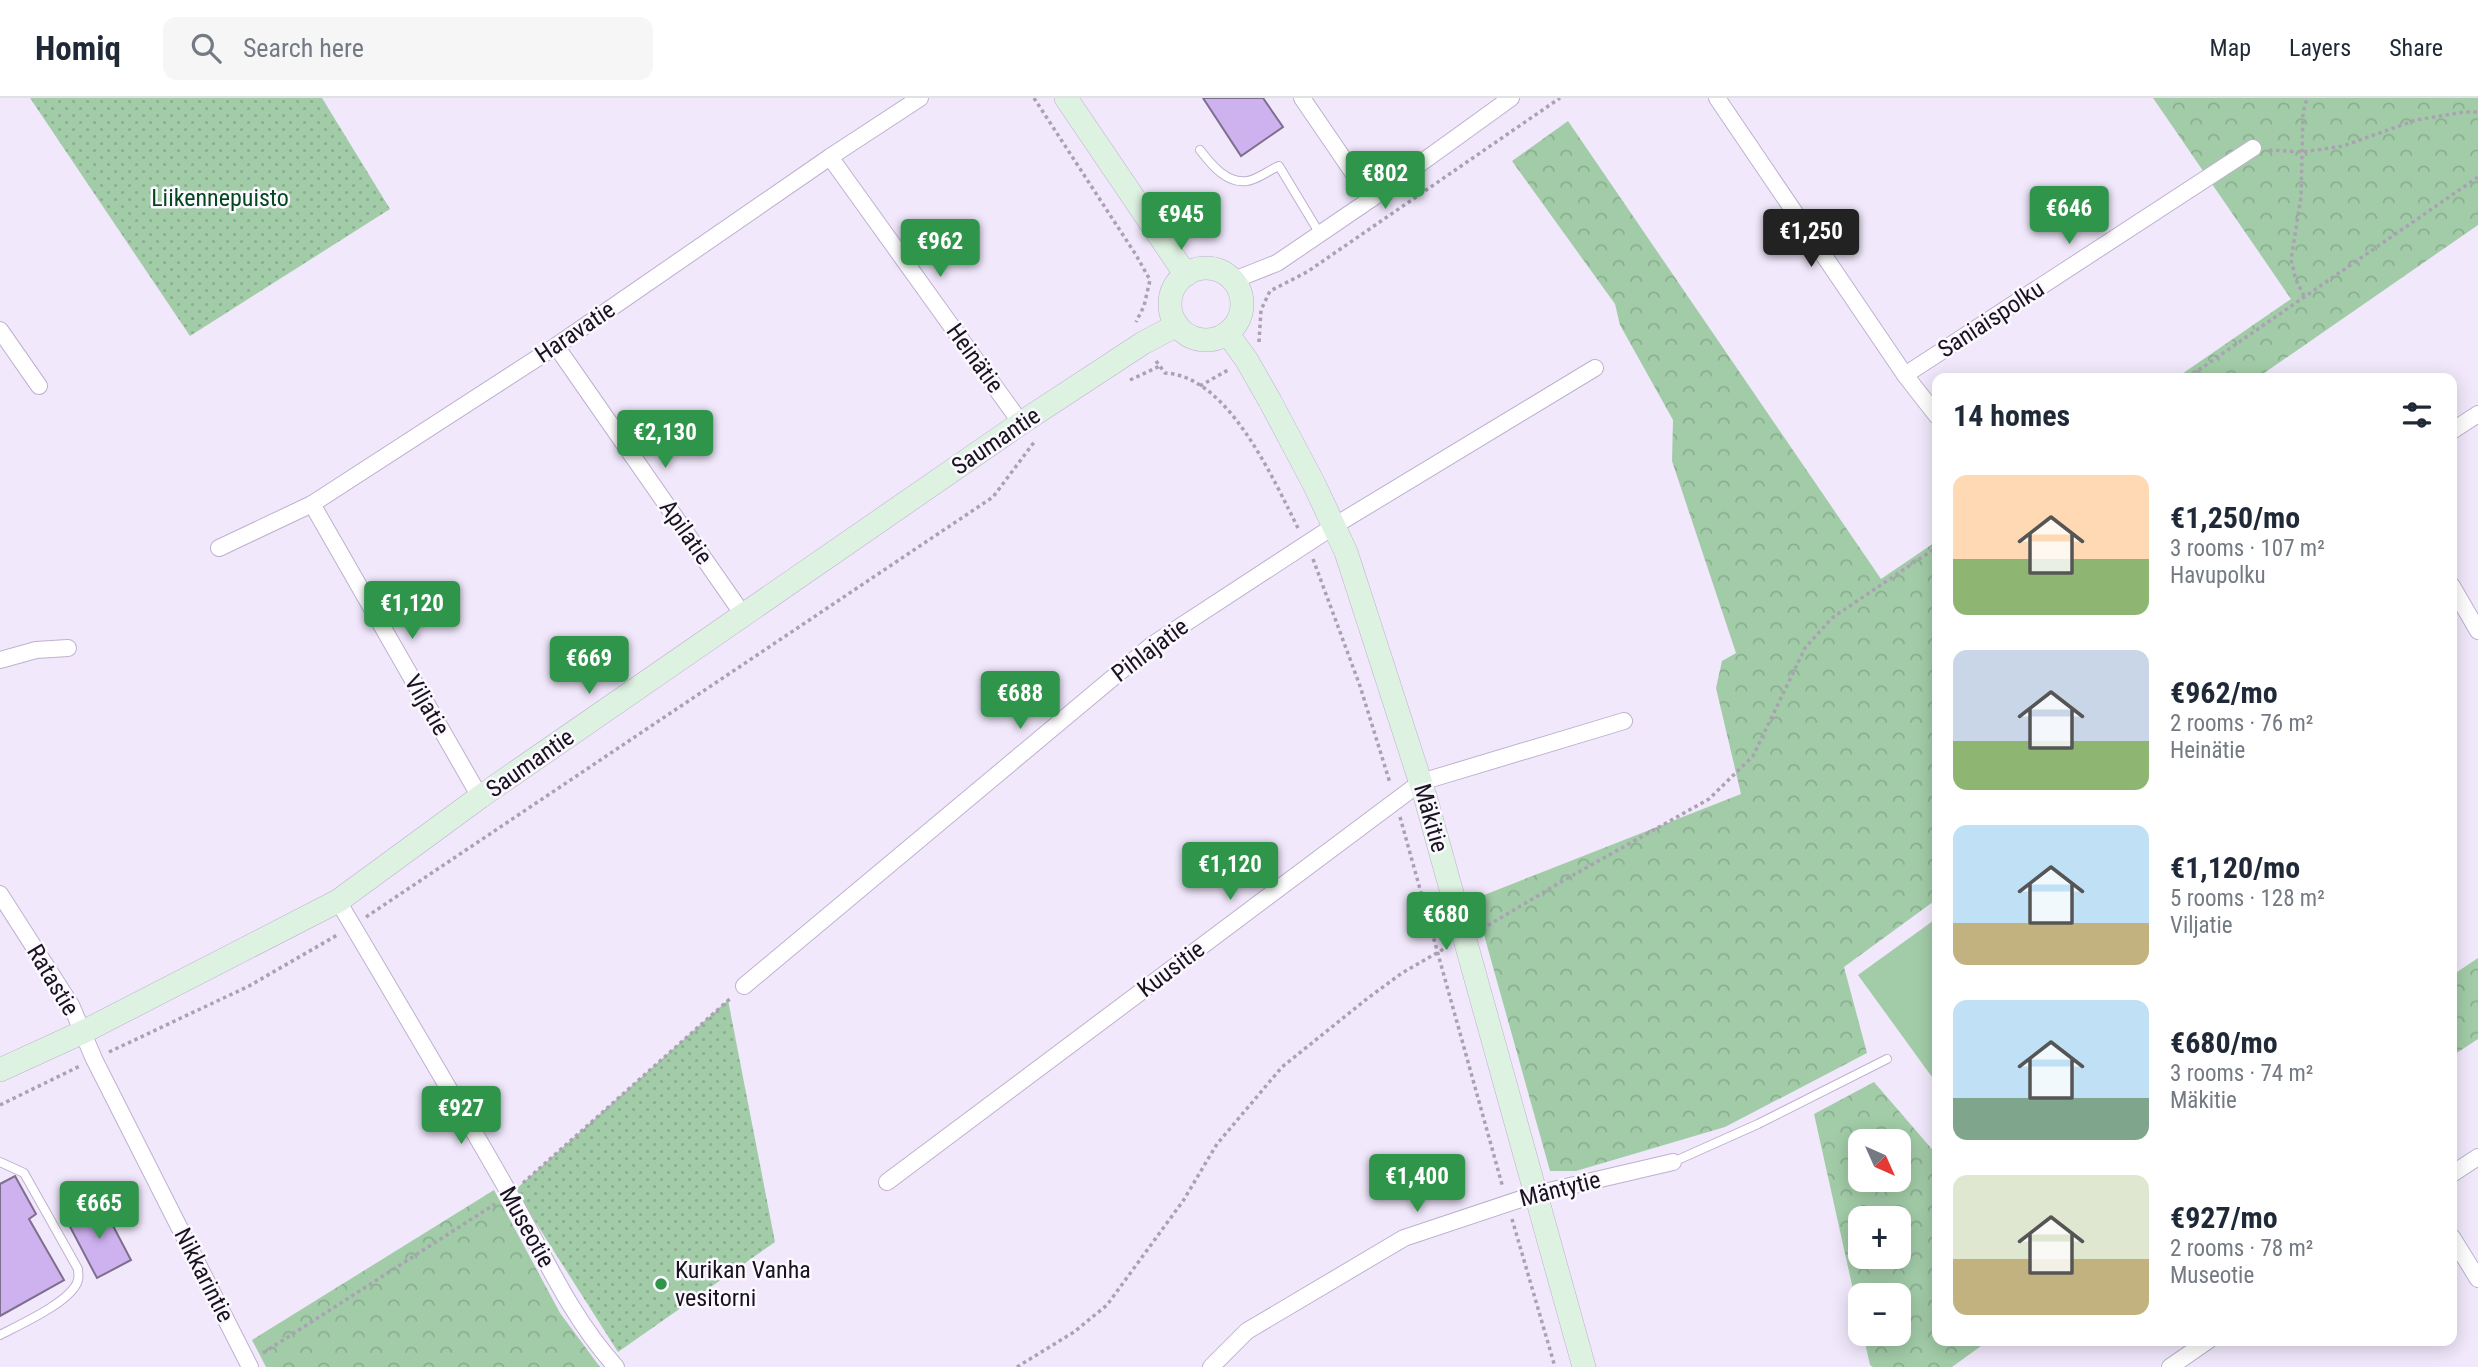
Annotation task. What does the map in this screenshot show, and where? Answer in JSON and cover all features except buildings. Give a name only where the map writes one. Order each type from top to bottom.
[{"type":"street","name":"Haravatie","points":[[219,548],[312,503],[556,346],[920,98]]},
{"type":"street","points":[[1066,98],[1186,275]]},
{"type":"street","points":[[1302,98],[1371,199]]},
{"type":"street","points":[[1234,280],[1277,262],[1320,234],[1511,98]]},
{"type":"street","points":[[1717,98],[1905,375],[1932,410]]},
{"type":"street","name":"Saniaispolku","points":[[1905,375],[2253,148]]},
{"type":"street","name":"Heinätie","points":[[830,157],[1029,430]]},
{"type":"street","points":[[1209,268],[1234,280],[1241,293],[1242,310],[1237,323],[1227,333],[1214,339],[1200,339],[1187,334],[1177,325],[1171,312],[1171,298],[1174,288],[1186,275],[1198,269],[1209,268]]},
{"type":"street","name":"Saumantie","points":[[0,1070],[83,1032],[338,901],[480,797],[744,615],[1029,430],[1143,343],[1177,325]]},
{"type":"street","points":[[0,330],[39,386]]},
{"type":"street","name":"Mäkitie","points":[[1227,333],[1246,359],[1314,484],[1346,552],[1421,782],[1584,1367]]},
{"type":"street","name":"Apilatie","points":[[556,346],[744,615]]},
{"type":"street","name":"Pihlajatie","points":[[744,986],[1152,645],[1334,526],[1595,368]]},
{"type":"street","points":[[2457,428],[2478,414]]},
{"type":"street","name":"Viljatie","points":[[312,503],[480,797]]},
{"type":"street","points":[[2457,595],[2478,631]]},
{"type":"street","points":[[0,660],[36,650],[68,648]]},
{"type":"street","name":"Kuusitie","points":[[887,1182],[1421,782],[1624,721]]},
{"type":"street","name":"Ratastie","points":[[0,894],[71,1005],[83,1032]]},
{"type":"street","name":"Museotie","points":[[338,901],[444,1079],[571,1307],[616,1367]]},
{"type":"street","name":"Nikkarintie","points":[[83,1032],[94,1059],[250,1367]]},
{"type":"street","points":[[2457,1171],[2478,1157]]},
{"type":"street","name":"Mäntytie","points":[[1211,1367],[1247,1331],[1404,1238],[1536,1194],[1673,1162]]},
{"type":"street","points":[[2457,1245],[2478,1279]]},
{"type":"street","points":[[2170,1367],[2200,1346]]},
{"type":"lane","points":[[1200,150],[1212,166],[1234,179],[1247,181],[1279,166],[1320,234]]},
{"type":"lane","name":"Mäntytie","points":[[1673,1162],[1758,1124],[1887,1059]]},
{"type":"lane","points":[[0,1162],[24,1173],[78,1269],[79,1279],[65,1297],[0,1335]]},
{"type":"path","points":[[1034,98],[1150,280],[1144,306],[1134,325],[1143,343],[1165,373],[1178,374],[1200,386],[1228,408],[1262,456],[1307,544],[1360,686],[1395,801],[1555,1367]]},
{"type":"path","points":[[1200,386],[1246,359],[1258,346],[1262,326],[1261,310],[1270,291],[1307,272],[1560,98]]},
{"type":"path","points":[[2304,296],[2291,260],[2301,197],[2307,98]]},
{"type":"path","points":[[2253,148],[2303,152],[2343,146],[2416,120],[2478,112]]},
{"type":"path","points":[[2194,373],[2478,177]]},
{"type":"path","points":[[1119,384],[1160,366]]},
{"type":"path","points":[[0,1105],[249,986],[353,926],[993,497],[1029,430]]},
{"type":"path","points":[[1017,1367],[1074,1332],[1107,1305],[1183,1201],[1217,1144],[1282,1067],[1359,1004],[1402,973],[1709,799],[1753,756],[1805,648],[1832,618],[1932,550]]},
{"type":"green space","name":"Liikennepuisto","points":[[30,98],[322,98],[390,209],[190,336]]},
{"type":"green space","points":[[2153,98],[2478,98],[2478,225],[2264,373],[2183,373],[2291,299]]},
{"type":"green space","points":[[1568,121],[1881,579],[1932,544],[1932,903],[1844,967],[1867,1053],[1725,1127],[1576,1171],[1550,1171],[1474,899],[1741,794],[1716,688],[1722,661],[1736,653],[1672,461],[1673,420],[1620,325],[1615,304],[1512,161]]},
{"type":"green space","points":[[1932,922],[1932,1077],[1858,975]]},
{"type":"green space","points":[[2478,958],[2478,1039],[2457,1053],[2457,972]]},
{"type":"green space","points":[[728,1000],[775,1242],[618,1352],[515,1190]]},
{"type":"green space","points":[[1874,1082],[1932,1149],[1932,1346],[1981,1346],[1952,1367],[1870,1365],[1866,1346],[1911,1346],[1911,1283],[1852,1283],[1848,1269],[1911,1269],[1911,1206],[1848,1206],[1848,1267],[1814,1114]]},
{"type":"green space","points":[[494,1190],[560,1313],[600,1367],[266,1367],[252,1340]]},
{"type":"place","name":"Kurikan Vanha vesitorni","points":[[661,1284]]}]
